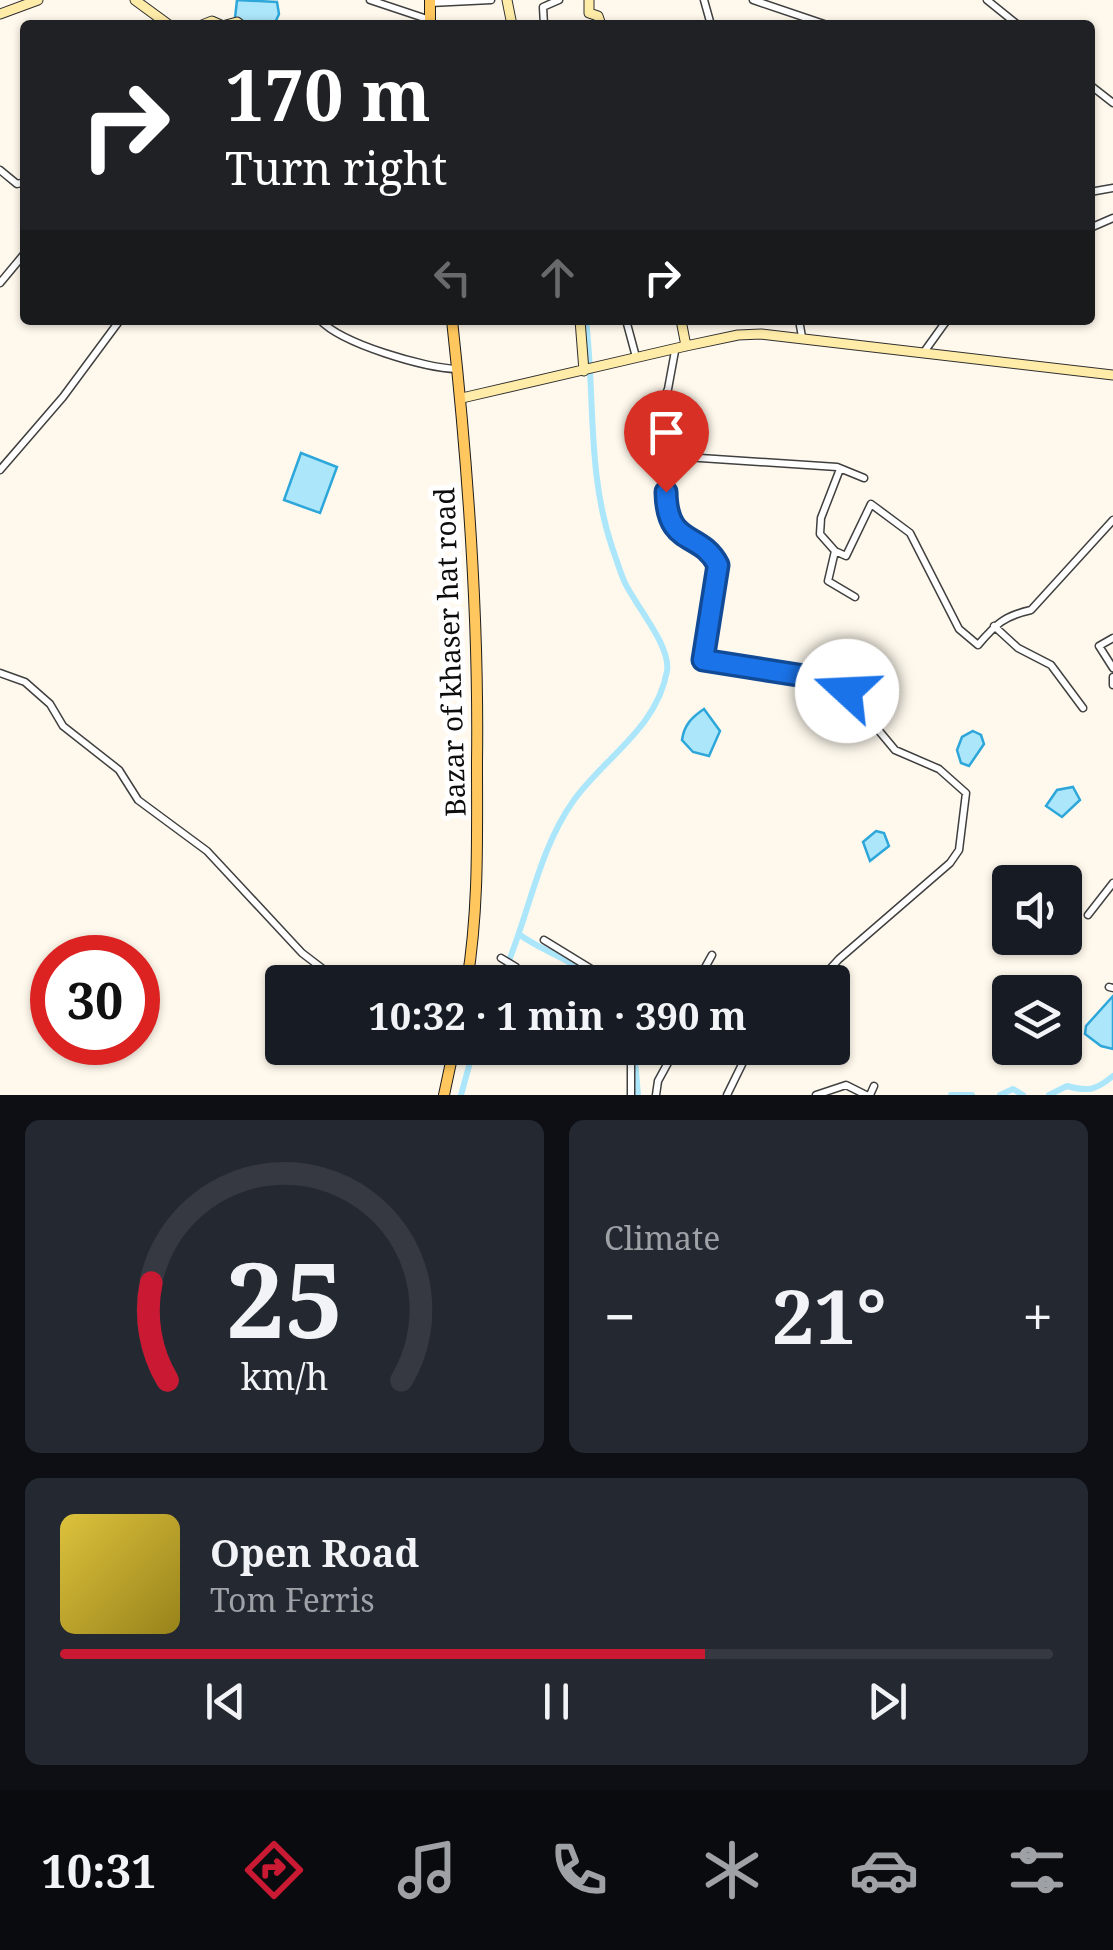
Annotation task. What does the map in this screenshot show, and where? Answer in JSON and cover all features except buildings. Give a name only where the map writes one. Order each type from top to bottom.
[{"type":"main road","name":"Bazar of khaser hat road","points":[[453,325],[462,398],[478,660],[476,916],[469,965]]},
{"type":"main road","points":[[444,1095],[450,1065]]},
{"type":"street","points":[[135,0],[162,20]]},
{"type":"street","points":[[370,0],[425,20]]},
{"type":"street","points":[[430,1],[491,0]]},
{"type":"street","points":[[543,20],[542,6],[559,0]]},
{"type":"street","points":[[589,0],[589,13],[599,20]]},
{"type":"street","points":[[753,0],[812,20]]},
{"type":"street","points":[[987,0],[1012,20]]},
{"type":"street","points":[[0,14],[33,1]]},
{"type":"street","points":[[0,170],[20,183]]},
{"type":"street","points":[[0,283],[20,259]]},
{"type":"street","points":[[0,470],[64,397],[116,325]]},
{"type":"street","points":[[324,325],[388,354],[437,368],[458,369]]},
{"type":"street","points":[[580,325],[584,371]]},
{"type":"street","points":[[627,325],[636,357]]},
{"type":"street","points":[[682,325],[686,346]]},
{"type":"street","points":[[800,325],[802,337]]},
{"type":"street","points":[[924,354],[944,325]]},
{"type":"street","points":[[462,398],[738,335],[802,337],[1113,374]]},
{"type":"street","points":[[675,351],[668,389],[654,424],[654,455],[666,492],[666,510],[676,530],[713,555],[718,565],[703,660],[814,676],[840,684],[895,750],[939,770],[966,793],[959,850],[950,864],[834,965]]},
{"type":"street","points":[[654,455],[840,469],[864,478]]},
{"type":"street","points":[[840,469],[821,518],[820,534],[835,551],[846,556],[871,504],[889,514],[910,532],[959,629],[978,645],[994,626],[1013,613],[1032,610],[1113,520]]},
{"type":"street","points":[[835,551],[828,581],[855,597]]},
{"type":"street","points":[[994,626],[1018,648],[1052,665],[1083,708]]},
{"type":"street","points":[[1113,638],[1106,639],[1099,650],[1113,668]]},
{"type":"street","points":[[0,673],[24,682],[50,704],[63,726],[120,770],[138,800],[207,851],[318,965]]},
{"type":"street","points":[[1088,915],[1113,883]]},
{"type":"street","points":[[544,940],[584,965]]},
{"type":"street","points":[[706,965],[712,955]]},
{"type":"street","points":[[501,958],[513,965]]},
{"type":"street","points":[[631,1065],[631,1095]]},
{"type":"street","points":[[656,1095],[667,1065]]},
{"type":"street","points":[[728,1095],[742,1065]]},
{"type":"street","points":[[816,1095],[846,1085],[868,1095],[874,1086]]},
{"type":"water","points":[[237,0],[277,2],[276,20],[235,18]]},
{"type":"water","points":[[301,453],[337,467],[320,513],[284,500]]},
{"type":"water","points":[[704,709],[720,731],[709,756],[693,752],[682,740],[689,722]]},
{"type":"water","points":[[973,731],[981,735],[984,744],[969,766],[961,763],[957,750],[962,737]]},
{"type":"water","points":[[1073,787],[1080,800],[1062,817],[1046,806],[1057,790]]},
{"type":"water","points":[[876,831],[884,833],[889,846],[870,861],[863,842]]},
{"type":"water","points":[[1113,996],[1113,1049],[1101,1046],[1085,1034],[1086,1026]]},
{"type":"waterway","points":[[507,965],[541,865],[561,821],[586,784],[641,726],[653,709],[667,671],[664,650],[623,579],[604,519],[595,463],[587,325]]},
{"type":"waterway","points":[[520,935],[574,965]]},
{"type":"waterway","points":[[461,1095],[469,1065]]},
{"type":"waterway","points":[[635,1065],[638,1095]]},
{"type":"waterway","points":[[1049,1095],[1067,1086],[1092,1088],[1113,1076]]},
{"type":"waterway","points":[[1000,1095],[1013,1089],[1023,1095]]},
{"type":"waterway","points":[[951,1095],[972,1095]]},
{"type":"route","points":[[666,492],[666,510],[676,530],[713,555],[718,565],[703,660],[814,676],[840,684],[847,691]]}]
